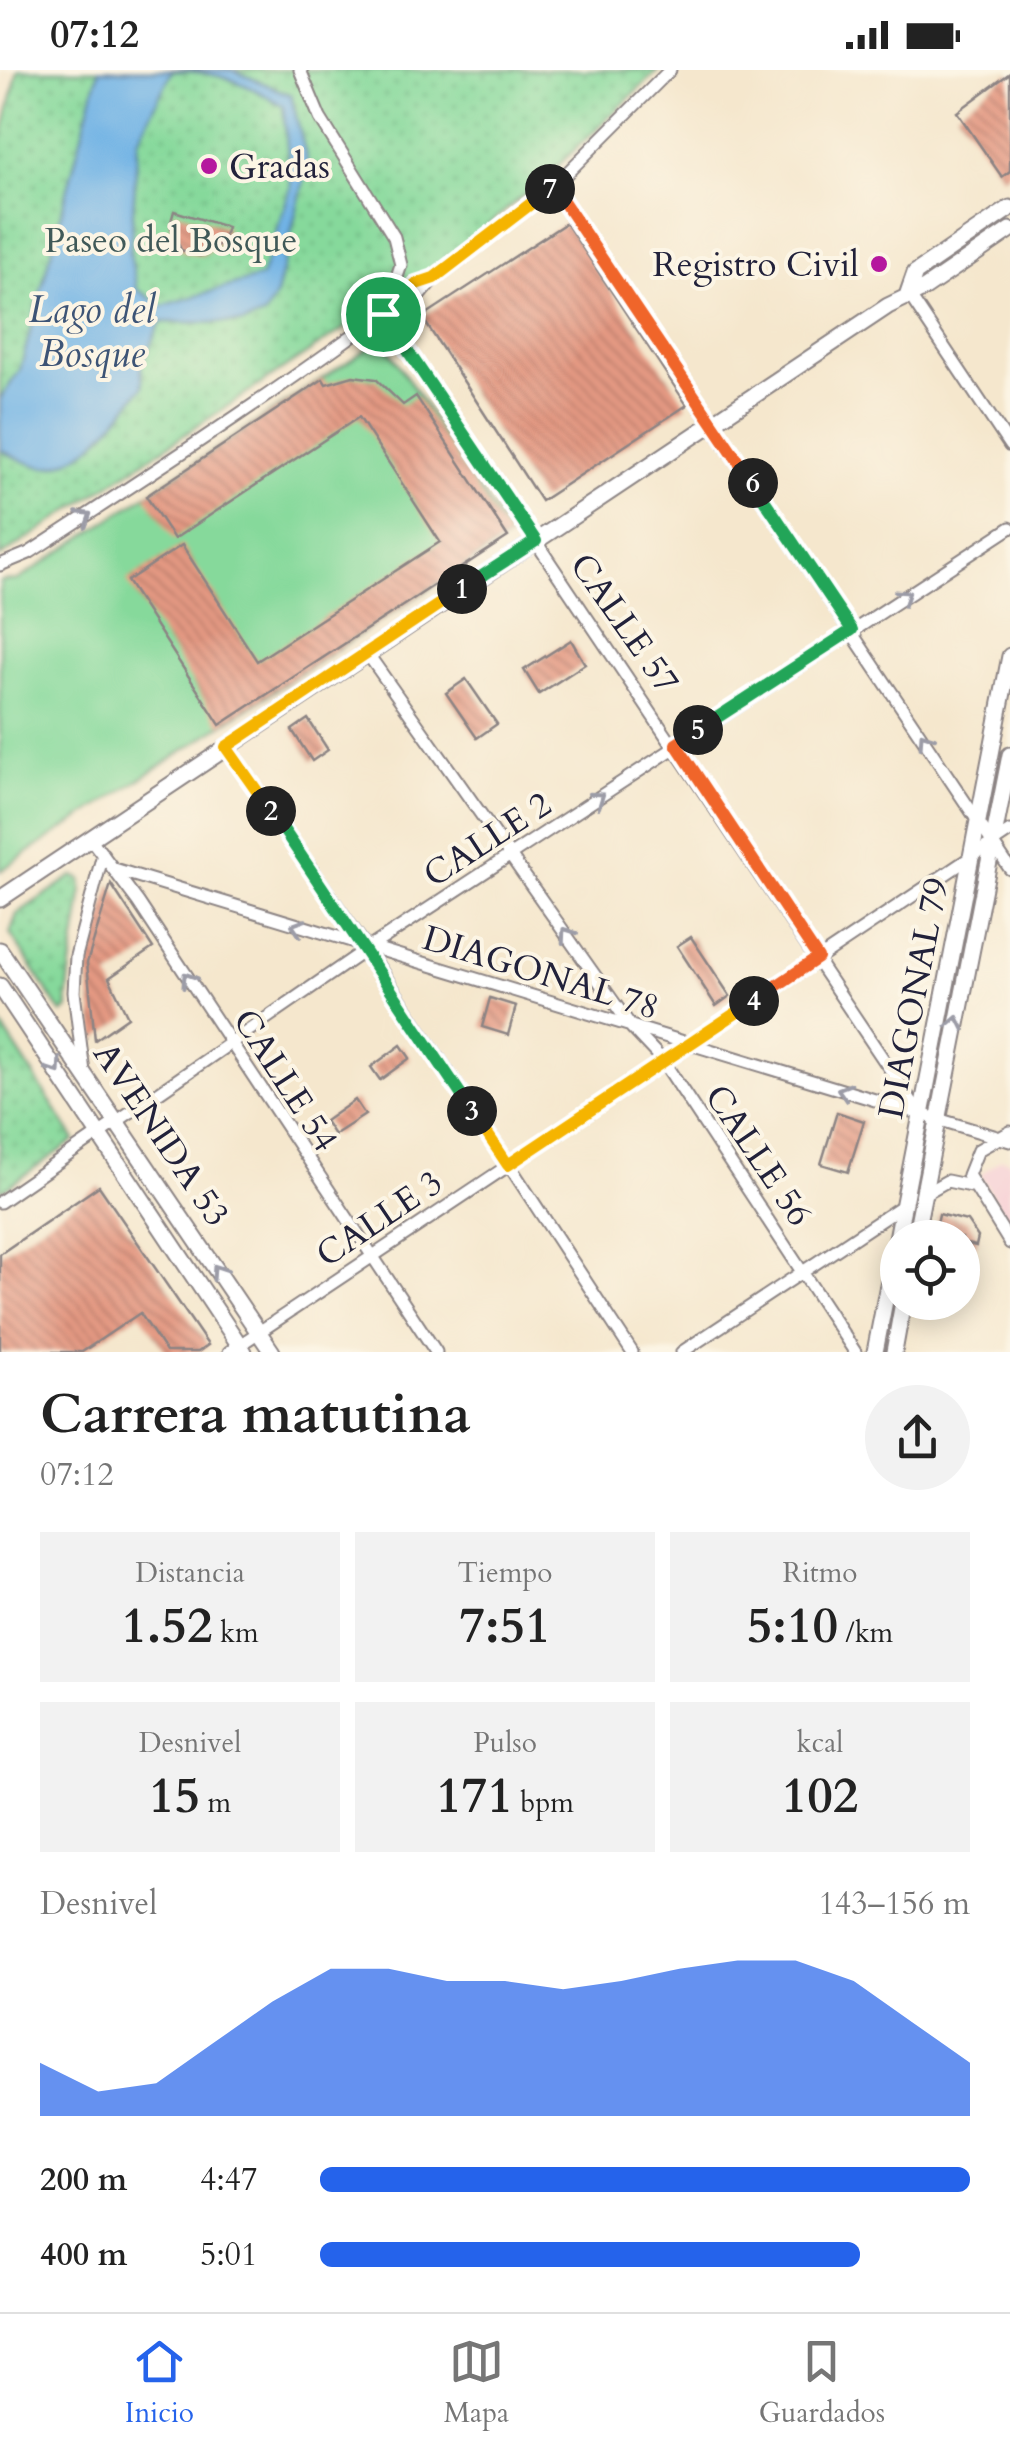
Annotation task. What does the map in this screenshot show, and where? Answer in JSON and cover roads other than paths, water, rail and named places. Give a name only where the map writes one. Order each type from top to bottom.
[{"type":"main road","points":[[908,293],[915,274],[1010,208]]},
{"type":"main road","points":[[0,899],[713,422],[1010,230]]},
{"type":"main road","name":"DIAGONAL 79","points":[[874,1352],[1010,656]]},
{"type":"main road","name":"DIAGONAL 79","points":[[919,1220],[1010,755]]},
{"type":"main road","name":"AVENIDA 53","points":[[0,950],[272,1352]]},
{"type":"main road","name":"AVENIDA 53","points":[[0,986],[238,1350]]},
{"type":"main road","points":[[894,1352],[900,1320]]},
{"type":"street","points":[[300,70],[320,118],[394,238],[401,265],[383,314]]},
{"type":"street","points":[[400,340],[404,314],[434,278],[553,186],[670,70]]},
{"type":"street","points":[[553,186],[1010,869]]},
{"type":"street","points":[[0,565],[29,553],[234,421],[383,314],[416,284],[434,278]]},
{"type":"street","points":[[908,293],[1010,446]]},
{"type":"street","name":"CALLE 57","points":[[383,314],[676,744],[920,1114]]},
{"type":"street","name":"CALLE 2","points":[[0,1202],[368,949],[514,857],[676,744],[1010,528]]},
{"type":"street","name":"CALLE 56","points":[[366,653],[632,1028],[662,1061],[854,1352]]},
{"type":"street","points":[[226,747],[368,949],[632,1352]]},
{"type":"street","name":"CALLE 3","points":[[238,1350],[259,1332],[1010,830]]},
{"type":"street","name":"CALLE 54","points":[[90,838],[436,1352]]},
{"type":"street","points":[[84,1072],[74,992],[76,956],[103,854]]},
{"type":"street","name":"DIAGONAL 78","points":[[114,869],[368,949],[1007,1137]]},
{"type":"street","points":[[1007,1137],[973,1156],[968,1176],[1010,1243]]},
{"type":"street","points":[[924,1194],[946,1181],[971,1186]]},
{"type":"street","points":[[682,1352],[902,1206]]},
{"type":"water","name":"Lago del Bosque","points":[[99,70],[232,70],[291,95],[308,164],[276,295],[264,316],[243,323],[161,322],[141,365],[143,387],[101,437],[75,458],[60,464],[40,466],[0,450],[0,399],[20,370]],"holes":[[[172,71],[230,80],[283,106],[291,187],[261,277],[162,306],[137,289],[130,254],[138,140]]]},
{"type":"place","name":"Gradas","points":[[209,166]]},
{"type":"place","name":"Registro Civil","points":[[879,264]]},
{"type":"park label","name":"Paseo del Bosque","points":[[171,240]]}]
